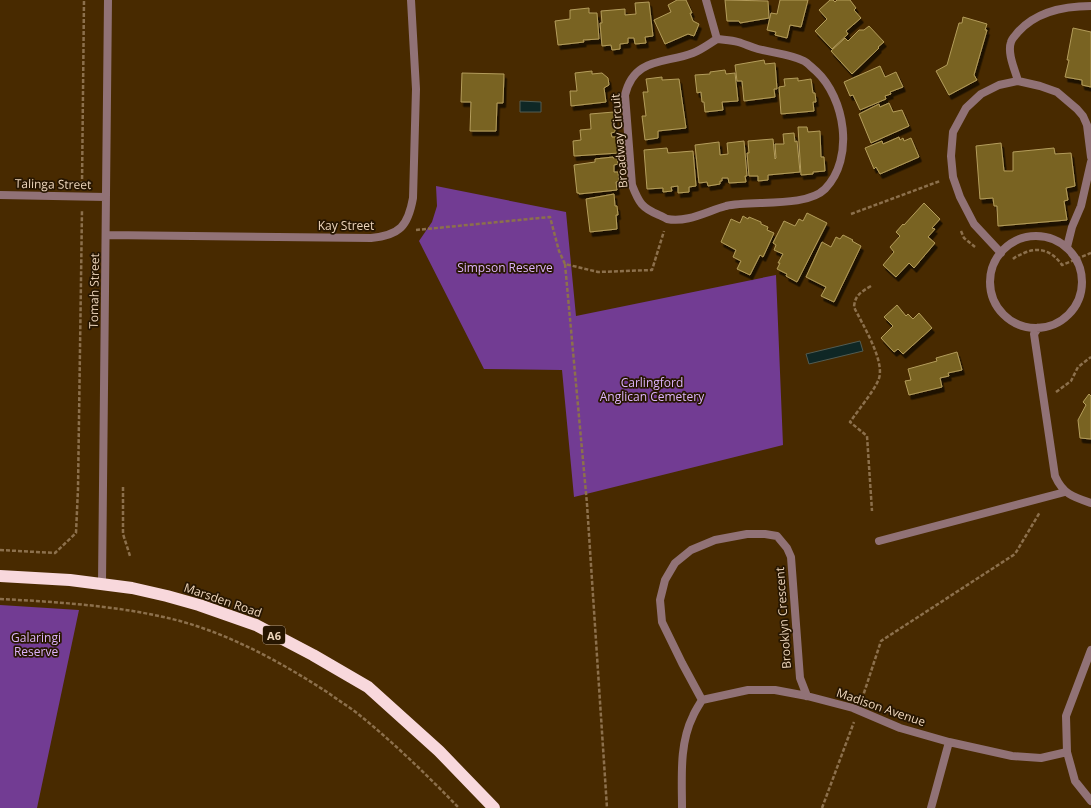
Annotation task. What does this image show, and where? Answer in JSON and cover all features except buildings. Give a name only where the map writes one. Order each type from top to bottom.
[{"type":"highway","name":"Marsden Road","points":[[0,576],[102,583],[167,596],[199,605],[256,625],[313,655],[368,688],[439,751],[494,808]]},
{"type":"street","name":"Tomah Street","points":[[102,583],[107,234],[108,0]]},
{"type":"street","points":[[396,232],[405,222],[411,210],[413,198],[416,89],[411,0]]},
{"type":"street","points":[[706,0],[717,39]]},
{"type":"street","points":[[1018,81],[1010,51],[1011,42],[1024,26],[1036,17],[1054,11],[1091,6]]},
{"type":"street","name":"Broadway Circuit","points":[[717,39],[736,41],[757,49],[782,53],[805,62],[821,76],[834,93],[839,110],[843,128],[842,154],[834,178],[824,190],[806,199],[727,206],[688,219],[667,219],[646,210],[637,198],[632,185],[625,95],[627,85],[640,69],[653,63],[695,53],[717,39]]},
{"type":"street","points":[[1001,253],[974,224],[960,197],[953,177],[951,156],[953,132],[966,108],[981,94],[999,85],[1018,81],[1057,92],[1077,109],[1087,125],[1091,157]]},
{"type":"street","points":[[1066,247],[1072,227],[1081,206],[1091,162]]},
{"type":"street","name":"Talinga Street","points":[[0,195],[106,197]]},
{"type":"street","name":"Kay Street","points":[[107,234],[371,238],[396,232]]},
{"type":"street","points":[[1040,236],[1054,240],[1066,247],[1077,261],[1082,276],[1081,291],[1076,305],[1066,317],[1053,325],[1038,328],[1024,326],[1011,321],[1001,312],[994,300],[990,286],[991,272],[996,259],[1001,253],[1012,243],[1025,238],[1040,236]]},
{"type":"street","points":[[1038,328],[1034,334],[1055,476],[1065,492],[1080,500],[1091,503]]},
{"type":"street","points":[[879,541],[1065,492]]},
{"type":"street","name":"Brooklyn Crescent","points":[[702,700],[662,622],[660,600],[665,580],[675,563],[690,550],[715,540],[747,534],[777,536],[787,548],[791,557],[800,678],[807,696]]},
{"type":"street","points":[[1091,650],[1066,716],[1066,752],[1075,781],[1091,801]]},
{"type":"street","name":"Madison Avenue","points":[[702,700],[748,690],[775,690],[807,696],[858,710],[900,728],[949,742],[1012,756],[1040,758],[1066,752]]},
{"type":"street","points":[[682,808],[683,759],[686,734],[692,717],[702,700]]},
{"type":"street","points":[[931,808],[949,742]]},
{"type":"path","name":"Tomah Street","points":[[0,550],[55,553],[76,532],[78,489],[84,0]]},
{"type":"path","points":[[851,214],[953,177]]},
{"type":"path","points":[[396,232],[550,217],[559,251],[565,264],[587,504],[607,808]]},
{"type":"path","points":[[565,264],[598,272],[652,270],[667,219]]},
{"type":"path","points":[[871,286],[859,293],[854,300],[854,307],[878,356],[880,368],[878,380],[850,422],[867,436],[872,511]]},
{"type":"path","points":[[1044,400],[1072,381],[1078,367],[1091,357]]},
{"type":"path","points":[[123,487],[124,534],[130,556]]},
{"type":"path","points":[[822,808],[858,710],[881,641],[1015,554],[1050,496]]},
{"type":"path","points":[[0,599],[54,602],[140,613],[181,622],[244,645],[298,673],[356,713],[425,773],[460,808]]},
{"type":"green space","name":"Carlingford Anglican Cemetery","points":[[436,186],[566,212],[576,316],[776,275],[783,445],[574,497],[562,370],[484,369],[419,241],[432,222],[437,206]]},
{"type":"green space","name":"Galaringi Reserve","points":[[0,605],[79,610],[37,808],[0,808]]},
{"type":"water","points":[[520,101],[541,102],[541,112],[520,112]]},
{"type":"water","points":[[860,341],[863,351],[809,364],[806,354]]},
{"type":"park label","name":"Simpson Reserve","points":[[505,267]]}]
